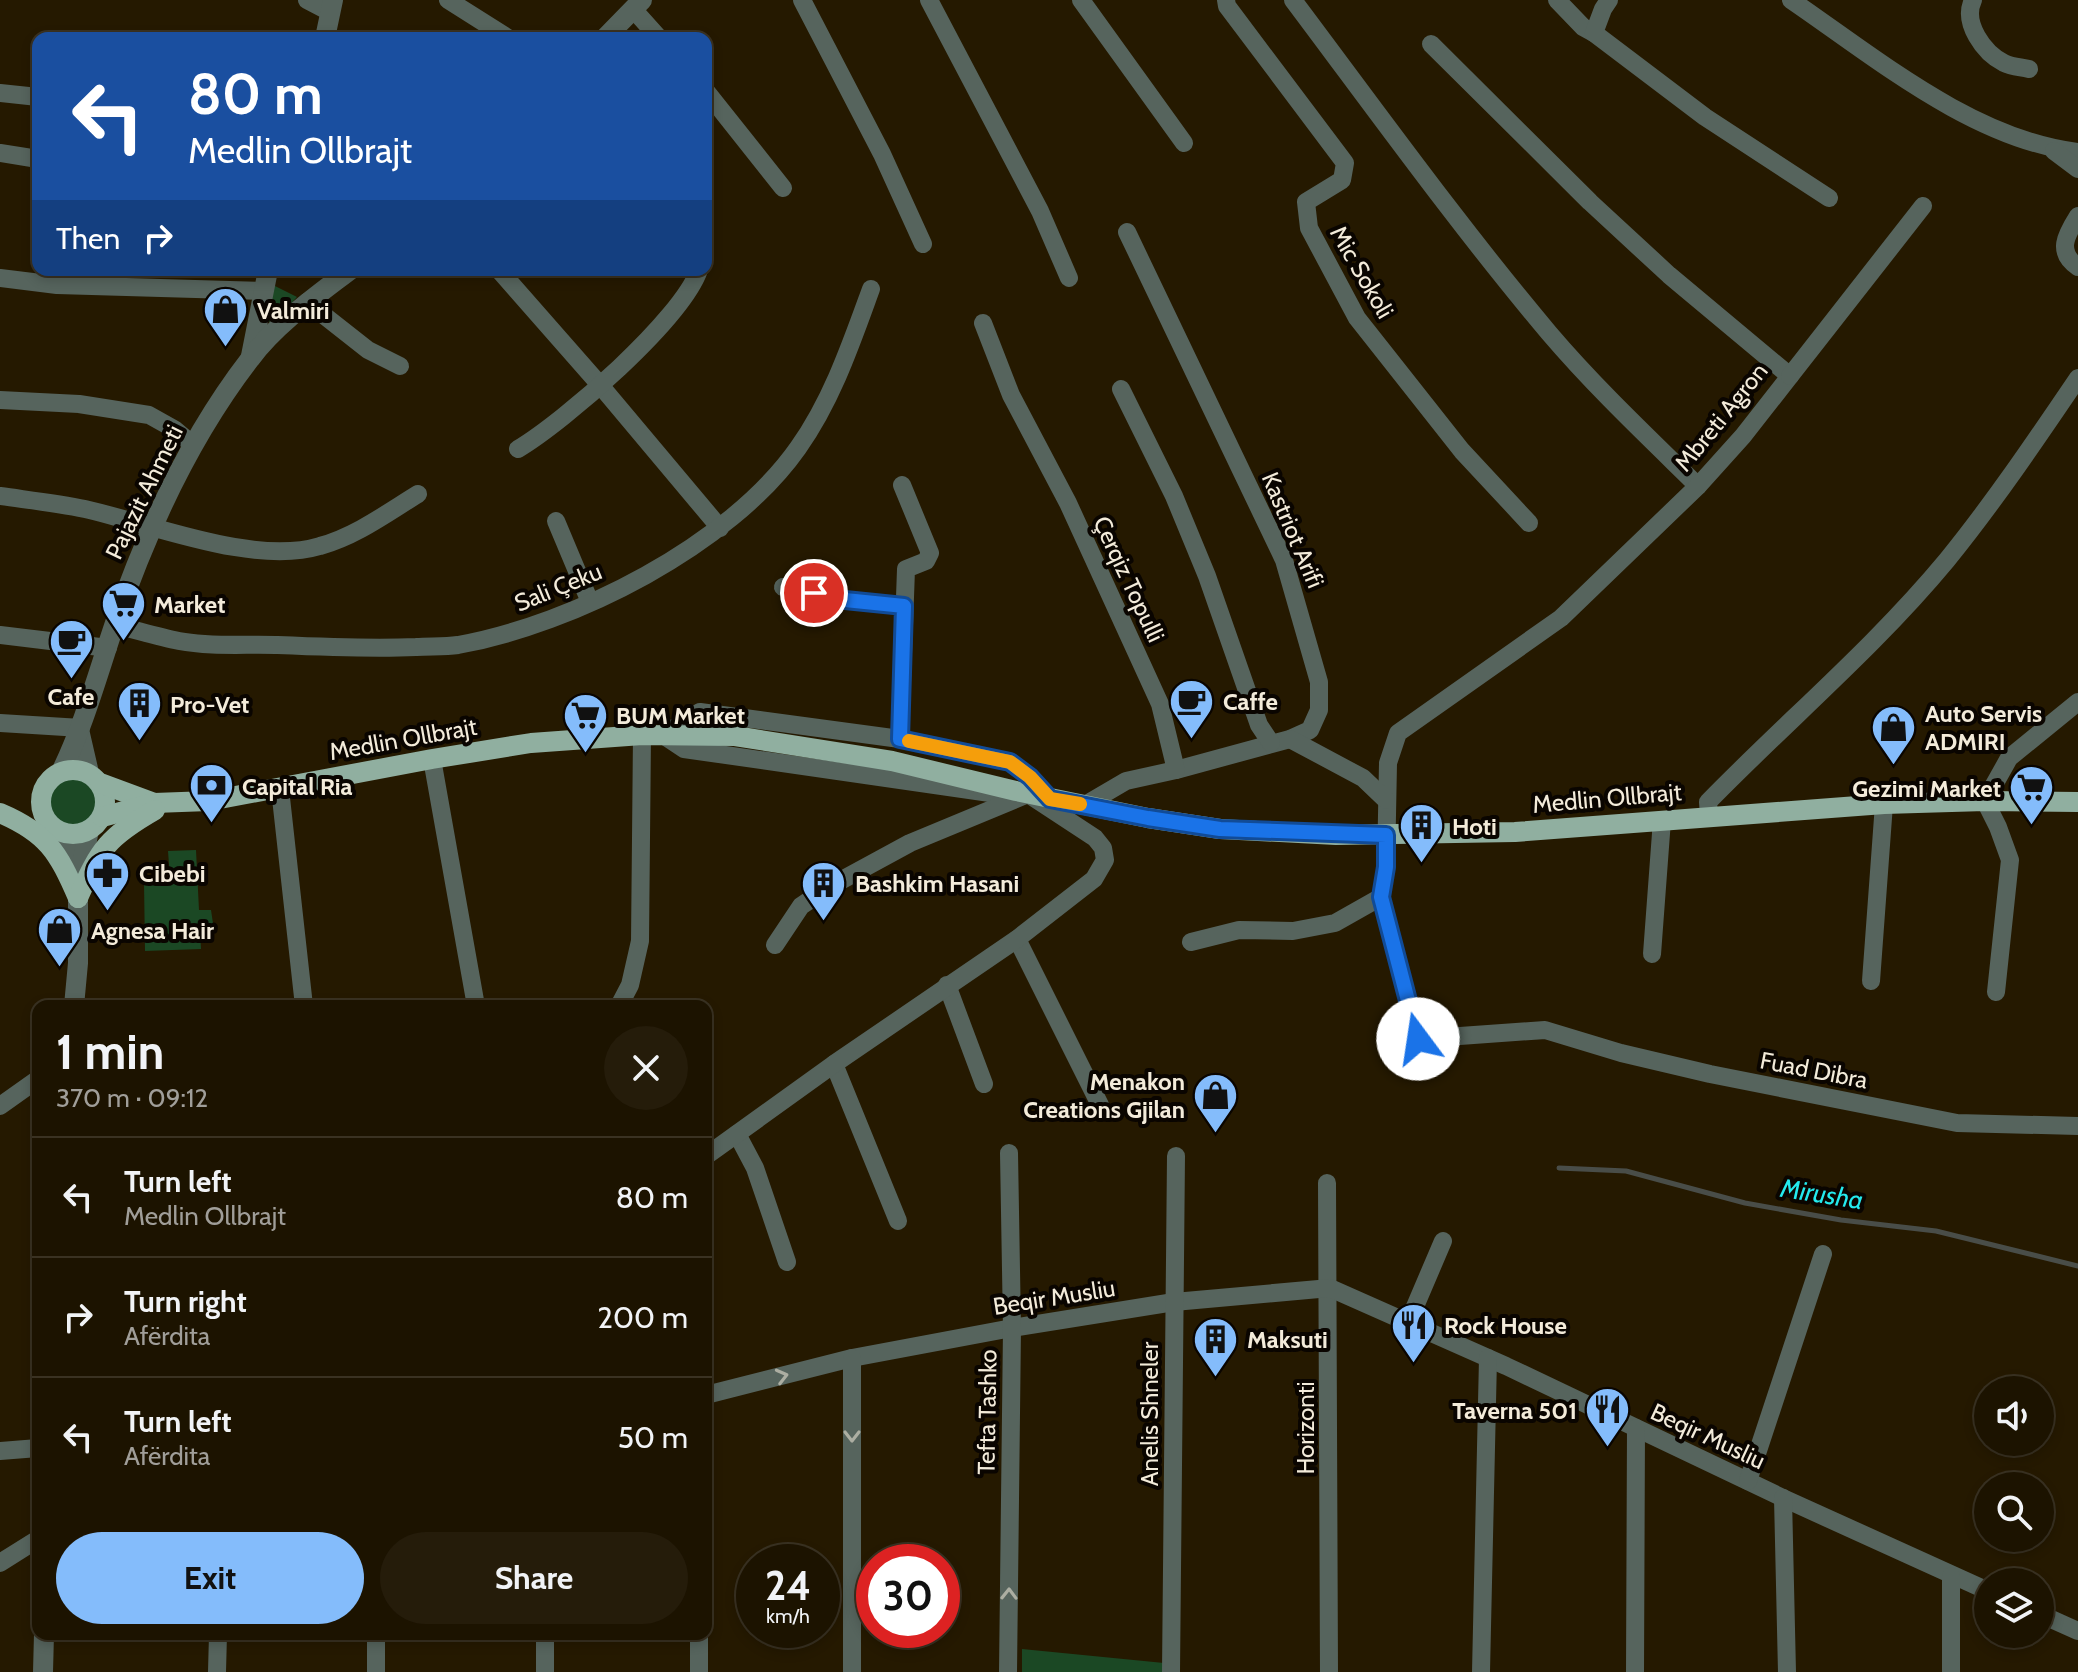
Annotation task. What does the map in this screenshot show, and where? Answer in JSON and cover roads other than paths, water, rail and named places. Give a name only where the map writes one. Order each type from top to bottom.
[{"type":"main road","name":"Medlin Ollbrajt","points":[[95,824],[160,803],[209,801],[531,743],[642,735],[735,736],[876,758],[1050,799],[1220,829],[1386,835],[1515,832],[1884,804],[2078,802]]},
{"type":"main road","points":[[2,811],[42,791],[53,776],[70,770],[94,778],[106,800],[95,824],[72,835],[50,825],[43,815],[40,806],[42,791]]},
{"type":"main road","name":"Medlin Ollbrajt","points":[[94,778],[160,803]]},
{"type":"main road","points":[[78,891],[107,843],[160,803]]},
{"type":"main road","points":[[2,811],[43,815]]},
{"type":"main road","points":[[2,811],[46,840],[78,891]]},
{"type":"street","points":[[307,0],[332,6],[326,32]]},
{"type":"street","points":[[448,0],[499,32]]},
{"type":"street","points":[[802,0],[882,154],[923,244]]},
{"type":"street","points":[[929,0],[1040,211],[1069,278]]},
{"type":"street","points":[[1081,0],[1184,143]]},
{"type":"street","name":"Mic Sokoli","points":[[1226,0],[1227,6],[1345,163],[1342,180],[1306,202],[1309,228],[1357,318],[1462,451],[1529,523]]},
{"type":"street","points":[[1293,0],[1462,226],[1550,333],[1601,390],[1698,486]]},
{"type":"street","points":[[1557,0],[1583,27],[1705,117],[1829,198]]},
{"type":"street","points":[[1594,33],[1609,0]]},
{"type":"street","points":[[1791,0],[1911,82],[1975,119],[2052,149],[2078,152]]},
{"type":"street","points":[[1973,0],[1970,5],[1973,29],[1987,52],[2006,64],[2029,69]]},
{"type":"street","points":[[611,32],[637,5],[655,32]]},
{"type":"street","name":"Mbreti Agron","points":[[1381,897],[1386,867],[1388,763],[1398,733],[1561,618],[1698,486],[1743,436],[1790,376],[1669,275],[1601,213],[1431,44]]},
{"type":"street","points":[[0,93],[32,96]]},
{"type":"street","points":[[712,99],[783,188]]},
{"type":"street","points":[[2052,149],[2078,169]]},
{"type":"street","points":[[0,153],[32,158]]},
{"type":"street","points":[[1790,376],[1923,206]]},
{"type":"street","points":[[2078,216],[2065,237],[2064,250],[2070,262],[2078,267]]},
{"type":"street","name":"Kastriot Arifi","points":[[1127,232],[1284,560],[1296,597],[1319,682],[1319,710],[1310,730],[1290,739]]},
{"type":"street","points":[[251,357],[267,276]]},
{"type":"street","name":"Pajazit Ahmeti","points":[[61,772],[80,731],[152,526],[193,445],[251,357],[307,302],[342,276]]},
{"type":"street","points":[[504,276],[720,528]]},
{"type":"street","points":[[518,449],[540,436],[600,385],[672,312],[695,276]]},
{"type":"street","points":[[0,278],[57,285],[264,291]]},
{"type":"street","name":"Sali Çeku","points":[[115,625],[181,642],[346,649],[456,645],[535,625],[590,602],[630,583],[720,528],[761,492],[798,448],[837,381],[871,289]]},
{"type":"street","points":[[307,302],[359,344],[400,366]]},
{"type":"street","name":"Çerqiz Topulli","points":[[983,323],[1011,395],[1068,503],[1160,704],[1176,770]]},
{"type":"street","points":[[1709,815],[1708,802],[1856,656],[1946,561],[2019,464],[2078,378]]},
{"type":"street","points":[[1121,389],[1174,496],[1207,576],[1259,725],[1271,743]]},
{"type":"street","points":[[0,400],[79,404],[149,415],[174,429],[193,445]]},
{"type":"street","points":[[900,739],[906,569],[926,561],[930,553],[902,485]]},
{"type":"street","points":[[0,496],[82,509],[264,551],[303,550],[346,536],[418,494]]},
{"type":"street","points":[[556,521],[590,602]]},
{"type":"street","points":[[783,587],[845,600],[904,606]]},
{"type":"street","points":[[0,635],[108,648]]},
{"type":"street","points":[[1996,992],[2010,860],[1985,801],[2009,758],[2078,702]]},
{"type":"street","points":[[663,735],[700,712],[900,739],[1010,762],[1030,777],[1050,799]]},
{"type":"street","points":[[0,723],[80,731],[94,778]]},
{"type":"street","points":[[622,1000],[630,985],[640,941],[642,735]]},
{"type":"street","points":[[1085,805],[1126,781],[1290,739],[1363,778],[1386,800]]},
{"type":"street","points":[[432,759],[475,1000]]},
{"type":"street","points":[[280,789],[303,1000]]},
{"type":"street","points":[[712,1152],[1017,939],[1094,879],[1105,860],[1103,848],[1095,838],[1022,792],[910,843],[829,887],[801,906],[775,945]]},
{"type":"street","points":[[1871,981],[1884,804]]},
{"type":"street","points":[[1652,954],[1662,820]]},
{"type":"street","points":[[74,1000],[78,891],[95,824]]},
{"type":"street","points":[[64,833],[78,891]]},
{"type":"street","points":[[1191,942],[1239,930],[1293,931],[1335,923],[1381,897]]},
{"type":"street","name":"Fuad Dibra","points":[[1381,897],[1418,1039],[1545,1030],[1621,1053],[1710,1074],[1957,1123],[2078,1126]]},
{"type":"street","points":[[1017,939],[1100,1105]]},
{"type":"street","points":[[947,985],[984,1084]]},
{"type":"street","points":[[834,1064],[898,1221]]},
{"type":"street","points":[[0,1106],[32,1083]]},
{"type":"street","points":[[737,1134],[755,1168],[787,1262]]},
{"type":"street","name":"Tefta Tashko","points":[[1008,1672],[1012,1328],[1009,1153]]},
{"type":"street","name":"Anelis Shneler","points":[[1171,1672],[1176,1156]]},
{"type":"street","name":"Horizonti","points":[[1327,1183],[1330,1288],[1329,1672]]},
{"type":"street","points":[[1408,1323],[1443,1241]]},
{"type":"street","points":[[1748,1481],[1823,1254]]},
{"type":"street","name":"Beqir Musliu","points":[[712,1393],[852,1358],[1012,1328],[1174,1302],[1330,1288],[1488,1358],[1974,1585]]},
{"type":"street","points":[[852,1358],[852,1672]]},
{"type":"street","points":[[1481,1672],[1488,1358]]},
{"type":"street","points":[[1635,1672],[1636,1428]]},
{"type":"street","points":[[0,1451],[32,1448]]},
{"type":"street","points":[[1783,1498],[1787,1672]]},
{"type":"street","points":[[0,1563],[32,1543]]},
{"type":"street","points":[[1951,1576],[1951,1672]]},
{"type":"street","points":[[2054,1620],[2078,1631]]},
{"type":"street","points":[[43,1672],[44,1640]]},
{"type":"street","points":[[217,1672],[218,1640]]},
{"type":"street","points":[[376,1640],[376,1672]]},
{"type":"street","points":[[545,1640],[545,1672]]},
{"type":"street","points":[[699,1640],[699,1672]]},
{"type":"waterway","name":"Mirusha","points":[[1559,1168],[1626,1171],[1745,1203],[1841,1220],[1936,1231],[2078,1266]]},
{"type":"place","name":"Valmiri","points":[[226,349]]},
{"type":"place","name":"Market","points":[[123,643]]},
{"type":"place","name":"Cafe","points":[[71,681]]},
{"type":"place","name":"Caffe","points":[[1192,740]]},
{"type":"place","name":"Pro-Vet","points":[[139,743]]},
{"type":"place","name":"BUM Market","points":[[585,754]]},
{"type":"place","name":"Auto Servis ADMIRI","points":[[1894,766]]},
{"type":"place","name":"Capital Ria","points":[[211,825]]},
{"type":"place","name":"Gezimi Market","points":[[2032,827]]},
{"type":"place","name":"Hoti","points":[[1421,865]]},
{"type":"place","name":"Cibebi","points":[[108,912]]},
{"type":"place","name":"Bashkim Hasani","points":[[824,922]]},
{"type":"place","name":"Agnesa Hair","points":[[60,969]]},
{"type":"place","name":"Menakon Creations Gjilan","points":[[1216,1134]]},
{"type":"place","name":"Rock House","points":[[1413,1364]]},
{"type":"place","name":"Maksuti","points":[[1216,1378]]},
{"type":"place","name":"Taverna 501","points":[[1608,1449]]}]
